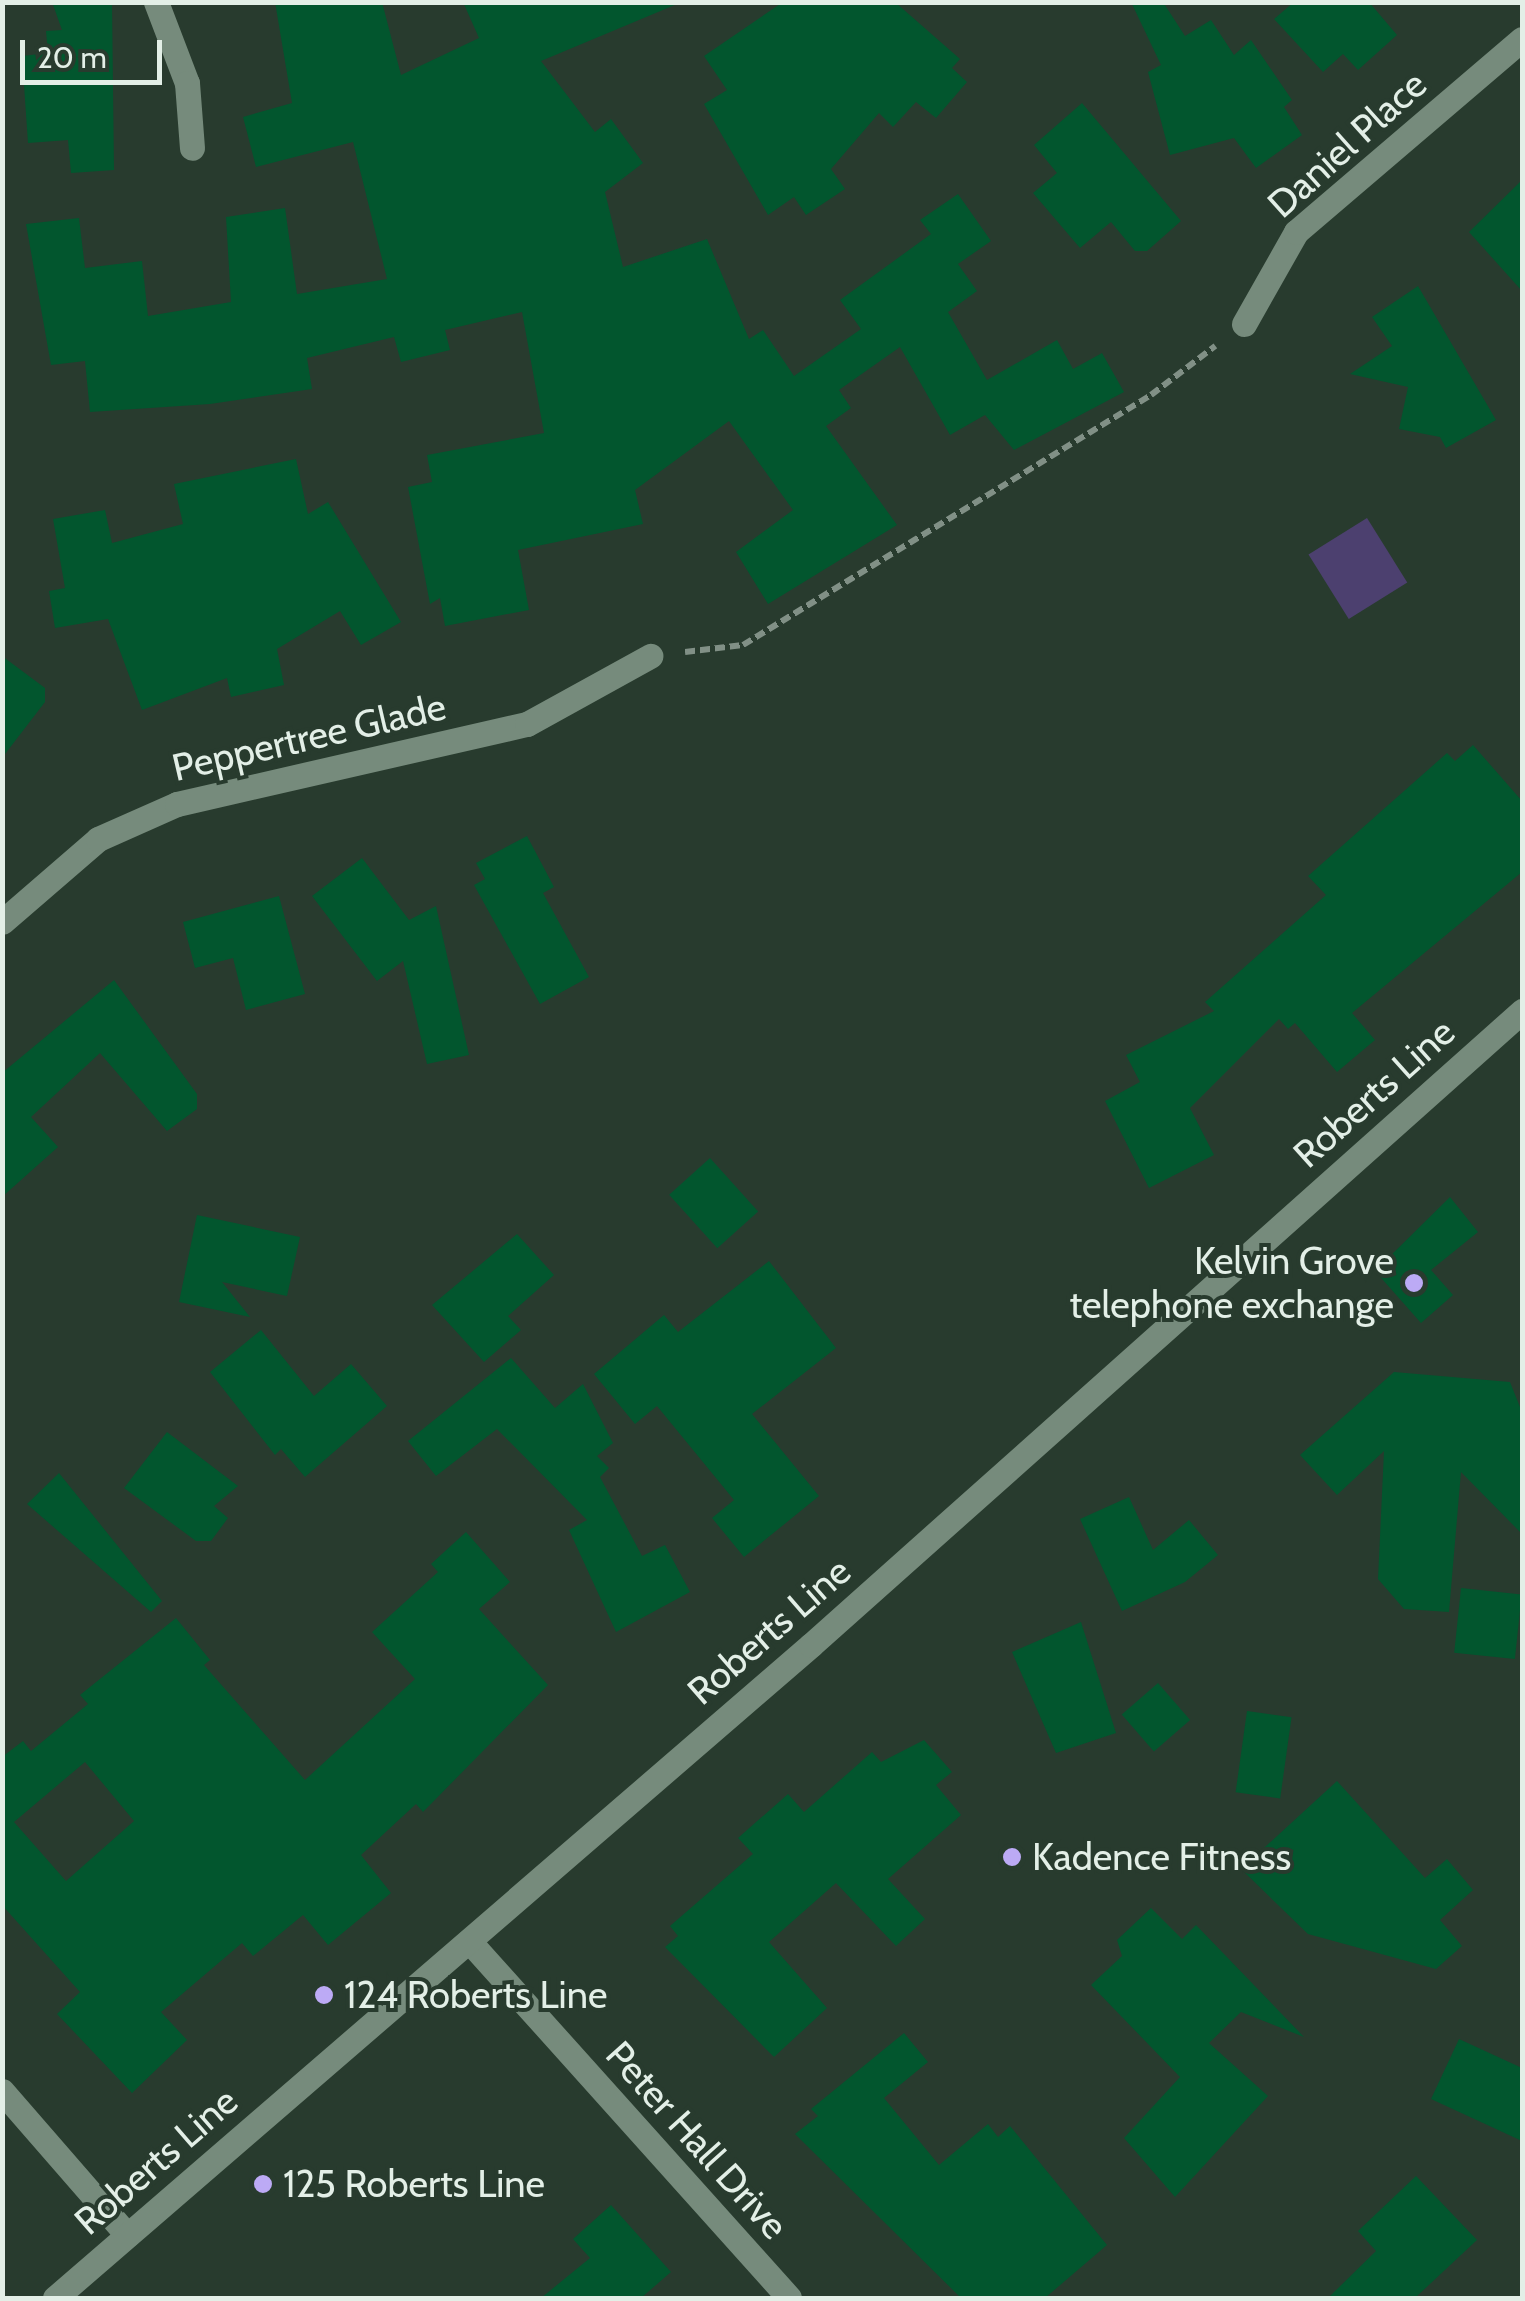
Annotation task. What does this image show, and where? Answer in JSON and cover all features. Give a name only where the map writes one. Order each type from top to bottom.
[{"type":"street","points":[[156,2],[187,83],[192,148]]},
{"type":"street","name":"Daniel Place","points":[[1244,324],[1296,232],[1522,38]]},
{"type":"street","name":"Peppertree Glade","points":[[2,922],[98,839],[177,804],[527,724],[650,656]]},
{"type":"street","name":"Roberts Line","points":[[55,2298],[470,1942],[1522,1011]]},
{"type":"street","name":"Peter Hall Drive","points":[[470,1942],[789,2298]]},
{"type":"street","points":[[2,2092],[127,2236]]},
{"type":"path","points":[[650,656],[743,646],[1151,395],[1244,324]]},
{"type":"shaded area","points":[[1367,518],[1407,582],[1349,619],[1308,555]]},
{"type":"building","points":[[52,2],[112,2],[114,170],[71,173],[68,140],[28,143],[22,56],[48,53],[46,31],[62,30]]},
{"type":"building","points":[[275,2],[382,2],[401,75],[479,38],[463,2],[682,2],[541,61],[595,132],[611,119],[643,163],[605,192],[623,267],[707,239],[749,339],[763,330],[794,376],[861,329],[840,300],[931,234],[920,220],[958,194],[991,241],[958,264],[977,291],[948,312],[987,380],[1057,340],[1073,369],[1102,353],[1124,392],[1014,450],[985,415],[950,435],[900,347],[839,390],[851,408],[826,426],[897,525],[768,604],[736,552],[793,510],[729,421],[635,490],[643,524],[518,550],[529,610],[445,626],[440,598],[430,604],[408,487],[432,482],[427,455],[544,433],[522,312],[445,330],[450,350],[401,362],[394,337],[307,358],[312,389],[210,404],[90,412],[85,361],[51,365],[26,224],[79,218],[85,268],[142,261],[148,316],[231,302],[226,217],[285,208],[297,294],[387,279],[353,142],[256,167],[243,117],[292,103]]},
{"type":"building","points":[[783,2],[895,2],[960,59],[952,68],[967,82],[936,118],[916,102],[893,127],[879,113],[831,169],[845,189],[806,215],[794,197],[768,215],[704,104],[727,90],[704,56]]},
{"type":"building","points":[[1131,2],[1163,2],[1185,36],[1211,20],[1234,55],[1251,40],[1292,100],[1284,107],[1302,135],[1256,168],[1234,138],[1170,155],[1148,72],[1161,65]]},
{"type":"building","points":[[1294,2],[1369,2],[1397,35],[1358,70],[1343,54],[1323,72],[1274,19]]},
{"type":"building","points":[[1082,103],[1181,221],[1147,251],[1135,251],[1111,222],[1080,248],[1033,193],[1057,173],[1034,145]]},
{"type":"building","points":[[1522,180],[1522,291],[1469,232]]},
{"type":"building","points":[[1418,286],[1496,420],[1446,448],[1440,437],[1399,429],[1408,387],[1350,374],[1392,346],[1372,317]]},
{"type":"building","points":[[296,459],[308,514],[328,502],[401,622],[361,645],[340,611],[277,649],[284,685],[231,697],[227,678],[142,710],[108,619],[55,628],[49,591],[65,588],[53,519],[105,510],[112,543],[183,524],[174,484]]},
{"type":"building","points":[[2,656],[45,688],[45,702],[2,758]]},
{"type":"building","points":[[1473,745],[1522,801],[1522,872],[1352,1013],[1375,1040],[1337,1072],[1295,1023],[1288,1029],[1279,1019],[1190,1108],[1214,1155],[1149,1188],[1105,1101],[1140,1082],[1126,1055],[1214,1011],[1205,1002],[1326,895],[1308,876],[1447,753],[1455,761]]},
{"type":"building","points":[[527,836],[554,887],[543,893],[589,977],[540,1004],[474,885],[485,879],[476,863]]},
{"type":"building","points":[[362,858],[409,920],[436,906],[469,1055],[427,1064],[403,961],[377,981],[312,896]]},
{"type":"building","points":[[279,896],[305,994],[246,1010],[233,958],[195,968],[183,922]]},
{"type":"building","points":[[114,980],[197,1094],[197,1109],[167,1131],[100,1053],[31,1117],[58,1147],[2,1197],[2,1073]]},
{"type":"building","points":[[710,1158],[758,1212],[717,1248],[669,1195]]},
{"type":"building","points":[[1450,1197],[1478,1232],[1431,1270],[1453,1295],[1421,1323],[1375,1271]]},
{"type":"building","points":[[197,1215],[300,1237],[287,1296],[222,1282],[250,1317],[179,1302]]},
{"type":"building","points":[[517,1234],[554,1275],[508,1316],[521,1330],[484,1362],[432,1305]]},
{"type":"building","points":[[769,1261],[836,1348],[752,1414],[819,1496],[744,1557],[712,1518],[734,1500],[657,1406],[635,1424],[594,1374],[664,1315],[678,1332]]},
{"type":"building","points":[[261,1330],[314,1396],[351,1364],[387,1406],[305,1477],[281,1449],[275,1455],[210,1372]]},
{"type":"building","points":[[511,1358],[555,1408],[583,1384],[613,1443],[597,1456],[609,1468],[600,1477],[642,1556],[665,1545],[690,1592],[616,1632],[569,1530],[587,1520],[497,1429],[436,1476],[408,1441]]},
{"type":"building","points":[[1394,1372],[1510,1382],[1522,1412],[1522,1534],[1461,1472],[1449,1612],[1404,1609],[1378,1579],[1384,1451],[1337,1495],[1300,1455]]},
{"type":"building","points":[[167,1432],[238,1486],[214,1506],[228,1518],[211,1541],[196,1541],[124,1488]]},
{"type":"building","points":[[59,1473],[162,1601],[151,1612],[27,1504]]},
{"type":"building","points":[[1129,1497],[1153,1550],[1189,1520],[1218,1555],[1185,1582],[1122,1611],[1080,1519]]},
{"type":"building","points":[[466,1532],[510,1582],[479,1609],[548,1685],[423,1812],[416,1804],[361,1855],[391,1893],[328,1945],[303,1915],[253,1956],[242,1943],[161,2012],[187,2040],[132,2093],[57,2014],[80,1992],[2,1905],[2,1757],[23,1741],[31,1751],[88,1704],[80,1695],[176,1618],[210,1660],[204,1665],[305,1780],[415,1679],[372,1632],[438,1572],[431,1564]],"holes":[[[85,1762],[134,1821],[66,1881],[14,1822]]]},
{"type":"building","points":[[1461,1588],[1522,1594],[1515,1659],[1454,1653]]},
{"type":"building","points":[[1081,1622],[1116,1733],[1056,1753],[1012,1652]]},
{"type":"building","points":[[1158,1683],[1190,1720],[1154,1751],[1122,1714]]},
{"type":"building","points":[[1247,1711],[1292,1717],[1280,1798],[1236,1792]]},
{"type":"building","points":[[924,1740],[952,1772],[936,1785],[961,1815],[888,1879],[925,1919],[896,1946],[836,1883],[769,1942],[827,2008],[774,2057],[665,1947],[678,1936],[670,1926],[753,1854],[738,1838],[788,1794],[804,1812],[872,1752],[881,1762]]},
{"type":"building","points":[[1337,1781],[1425,1878],[1447,1859],[1473,1890],[1440,1920],[1462,1946],[1436,1969],[1308,1934],[1241,1869]]},
{"type":"building","points":[[1151,1908],[1182,1939],[1196,1925],[1304,2037],[1241,2012],[1209,2043],[1268,2096],[1175,2197],[1124,2138],[1180,2077],[1091,1985],[1122,1956],[1117,1940]]},
{"type":"building","points":[[904,2033],[928,2062],[884,2098],[939,2165],[988,2124],[998,2137],[1010,2126],[1107,2245],[1045,2298],[961,2298],[795,2134],[818,2116],[811,2109]]},
{"type":"building","points":[[1459,2039],[1522,2068],[1522,2141],[1431,2099]]},
{"type":"building","points":[[1416,2176],[1477,2240],[1415,2298],[1328,2298],[1376,2251],[1358,2231]]},
{"type":"building","points":[[611,2205],[671,2272],[641,2298],[541,2298],[590,2258],[573,2239]]},
{"type":"place","name":"Kelvin Grove telephone exchange","points":[[1414,1283]]},
{"type":"place","name":"Kadence Fitness","points":[[1012,1857]]},
{"type":"place","name":"124 Roberts Line","points":[[324,1995]]},
{"type":"place","name":"125 Roberts Line","points":[[263,2184]]}]
